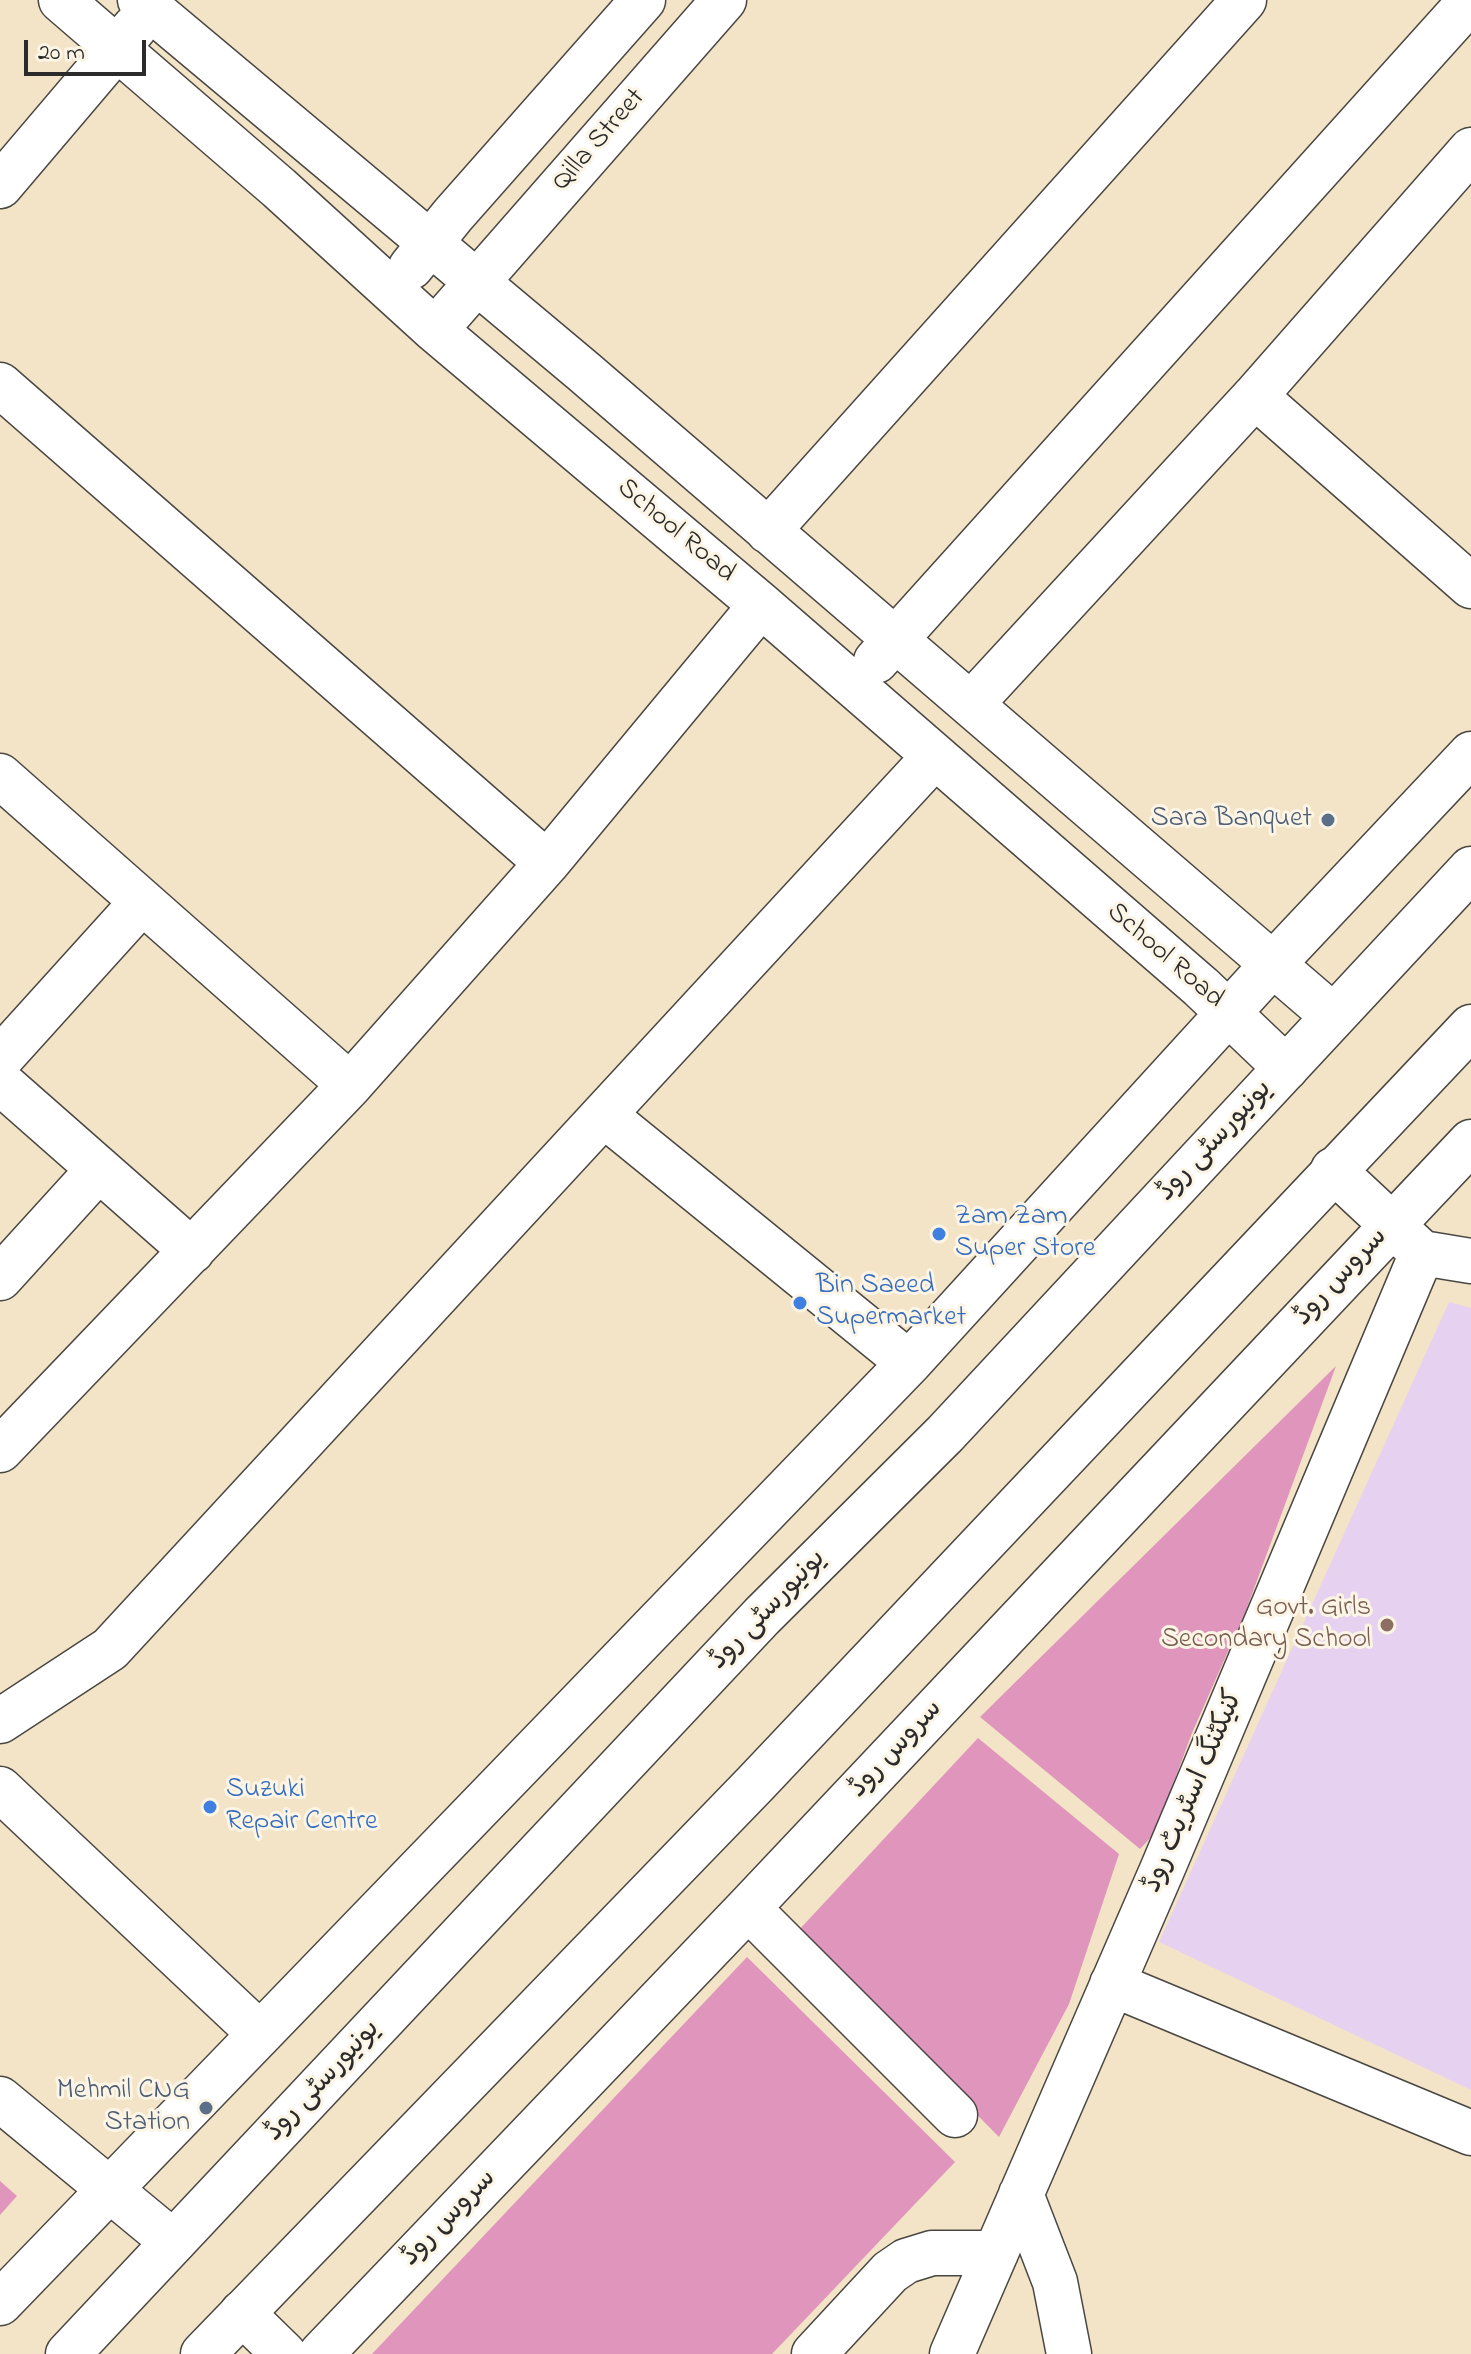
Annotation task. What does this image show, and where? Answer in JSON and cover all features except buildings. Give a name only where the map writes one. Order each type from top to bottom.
[{"type":"street","name":"School Road","points":[[61,0],[435,330],[761,605],[1228,1013],[1286,1068]]},
{"type":"street","points":[[393,290],[643,0]]},
{"type":"street","name":"Qilla Street","points":[[435,330],[724,0]]},
{"type":"street","points":[[768,531],[1244,0]]},
{"type":"street","points":[[853,686],[1471,0]]},
{"type":"street","points":[[0,186],[119,49],[149,3],[895,641],[972,703],[1333,1016]]},
{"type":"street","points":[[972,703],[1255,396],[1471,150]]},
{"type":"street","points":[[0,385],[547,863]]},
{"type":"street","points":[[1255,396],[1471,586]]},
{"type":"street","points":[[0,1450],[350,1085],[547,863],[761,605]]},
{"type":"street","points":[[0,2303],[909,1363],[1273,964],[1471,754]]},
{"type":"street","points":[[0,1721],[110,1649],[934,757]]},
{"type":"street","points":[[0,776],[350,1085]]},
{"type":"street","name":"یونیورسٹی روڈ","points":[[68,2354],[762,1616],[945,1434],[1471,869]]},
{"type":"street","points":[[0,1059],[142,902]]},
{"type":"street","points":[[203,2354],[766,1772],[1471,1027]]},
{"type":"street","points":[[0,1082],[192,1251]]},
{"type":"street","points":[[604,1115],[909,1363]]},
{"type":"street","name":"سروس روڈ","points":[[321,2354],[748,1908],[1408,1238],[1471,1142]]},
{"type":"street","points":[[0,1278],[99,1169]]},
{"type":"street","points":[[1333,1170],[1408,1238],[1471,1261]]},
{"type":"street","name":"کنیکٹنگ اسٹریٹ روڈ","points":[[952,2354],[1112,1984],[1408,1238]]},
{"type":"street","points":[[0,1789],[259,2033]]},
{"type":"street","points":[[748,1908],[955,2115]]},
{"type":"street","points":[[1112,1984],[1471,2133]]},
{"type":"street","points":[[0,2099],[173,2242]]},
{"type":"street","points":[[1021,2194],[1055,2282],[1069,2354]]},
{"type":"street","points":[[814,2354],[890,2272],[906,2261],[932,2253],[996,2253]]},
{"type":"street","points":[[242,2313],[284,2354]]},
{"type":"shaded area","name":"Govt. Girls Secondary School","points":[[1449,1302],[1471,1308],[1471,2090],[1159,1942]]},
{"type":"place","name":"Sara Banquet","points":[[1328,820]]},
{"type":"place","name":"Zam Zam Super Store","points":[[939,1234]]},
{"type":"place","name":"Bin Saeed Supermarket","points":[[800,1303]]},
{"type":"place","name":"Govt. Girls Secondary School","points":[[1387,1625]]},
{"type":"place","name":"Suzuki Repair Centre","points":[[210,1807]]},
{"type":"place","name":"Mehmil CNG Station","points":[[206,2108]]}]
